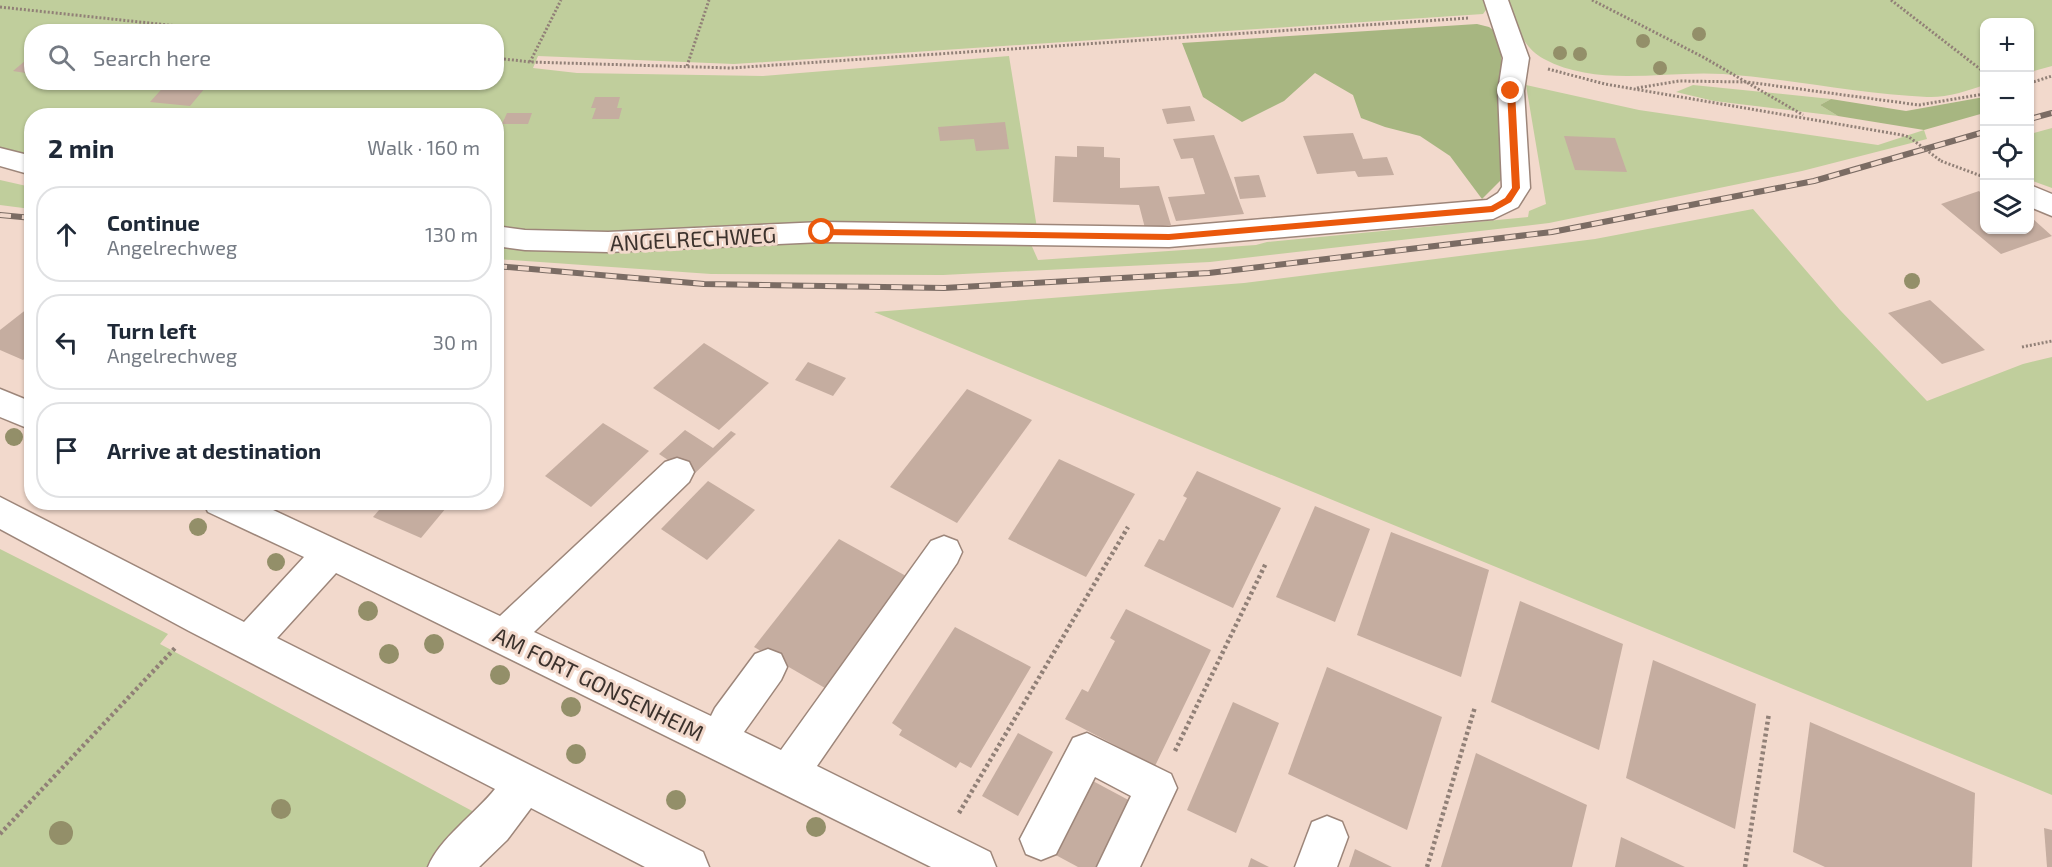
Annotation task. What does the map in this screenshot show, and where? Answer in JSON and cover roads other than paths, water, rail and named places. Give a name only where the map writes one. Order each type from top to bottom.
[{"type":"street","name":"ANGELRECHWEG","points":[[504,237],[525,240],[608,242],[822,232],[1169,237],[1493,209],[1508,200],[1516,188],[1511,91],[1516,58],[1498,8]]},
{"type":"street","points":[[0,157],[24,164]]},
{"type":"street","points":[[2034,197],[2052,206]]},
{"type":"street","points":[[0,402],[24,413]]},
{"type":"street","points":[[504,637],[677,472]]},
{"type":"street","name":"AM FORT GONSENHEIM","points":[[237,510],[788,774],[975,867]]},
{"type":"street","points":[[3,515],[524,785],[688,867]]},
{"type":"street","points":[[788,774],[944,552]]},
{"type":"street","points":[[249,643],[331,553]]},
{"type":"street","points":[[729,721],[768,667]]},
{"type":"street","points":[[1041,839],[1087,752],[1157,788],[1118,867]]},
{"type":"street","points":[[449,867],[492,825],[524,785]]},
{"type":"railway","points":[[2034,118],[2052,113]]},
{"type":"railway","points":[[504,267],[704,284],[944,288],[1209,273],[1552,232],[1814,181],[1980,133]]},
{"type":"railway","points":[[0,215],[24,217]]}]
